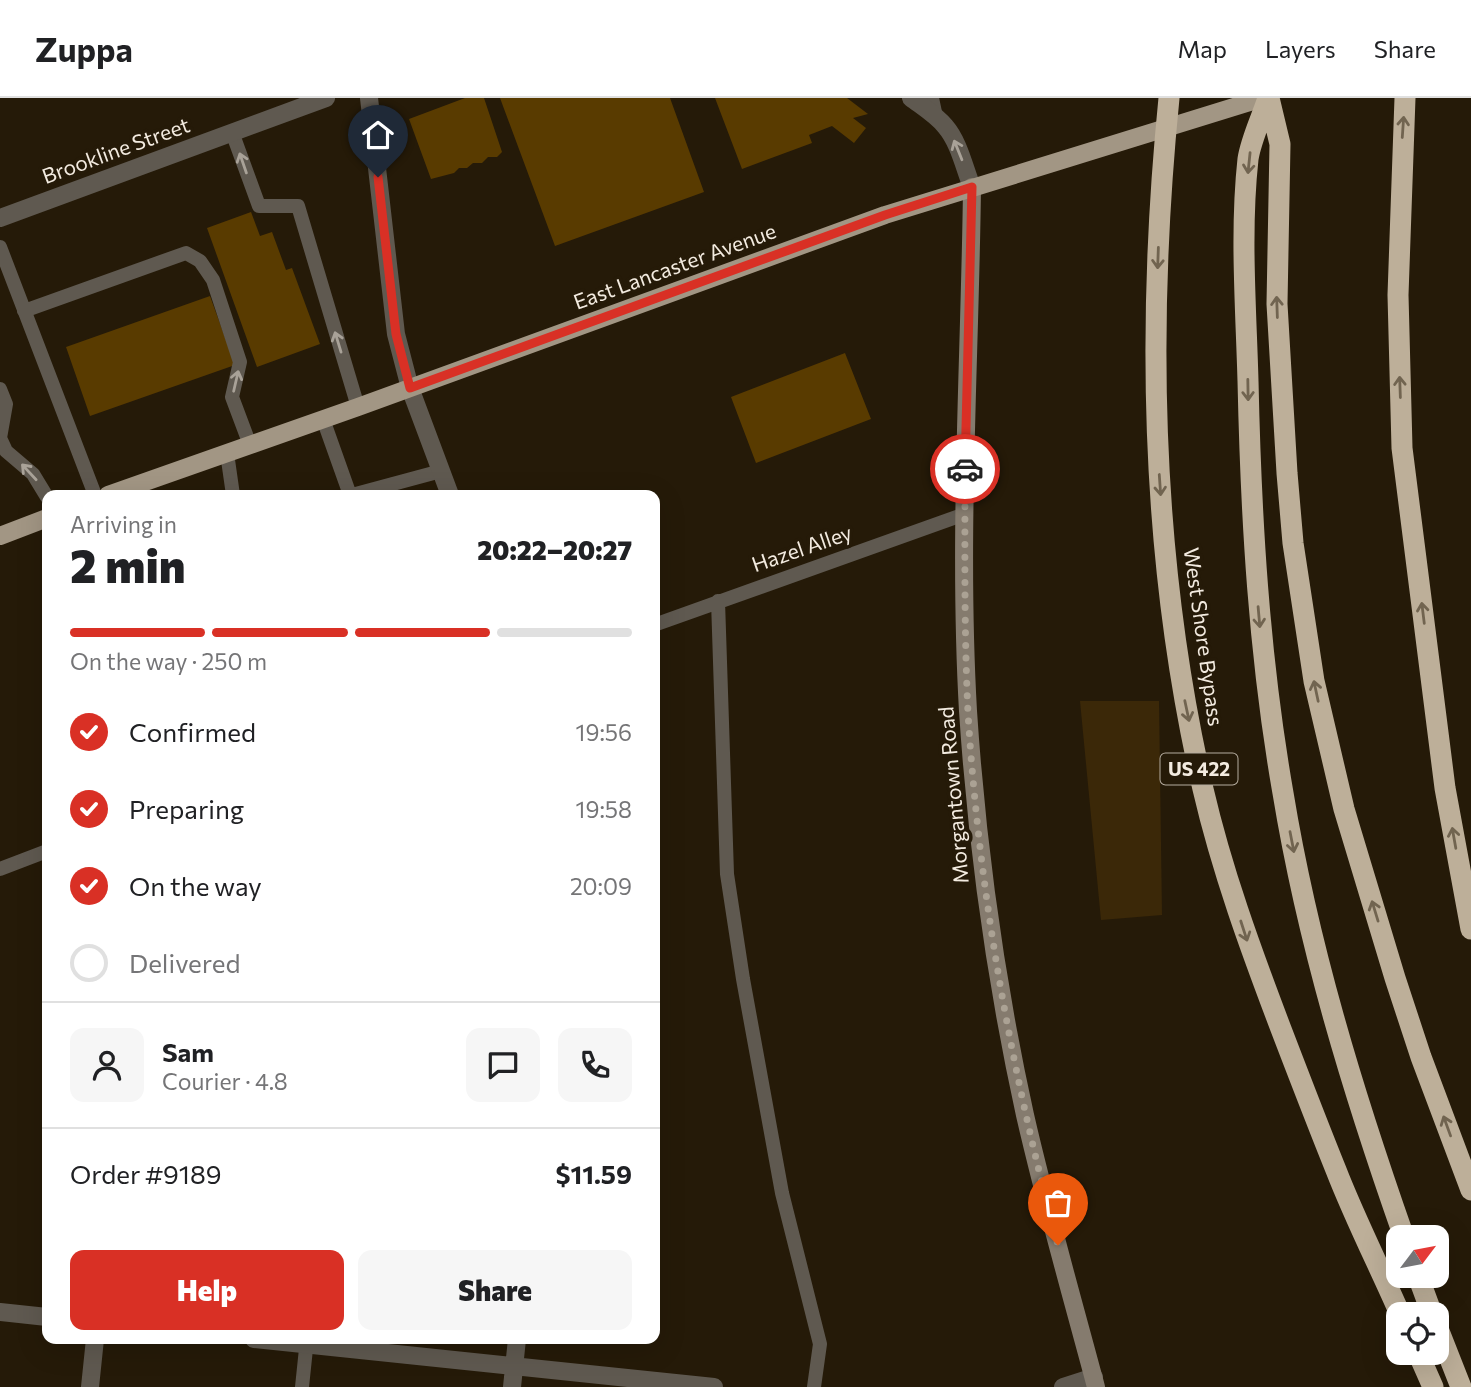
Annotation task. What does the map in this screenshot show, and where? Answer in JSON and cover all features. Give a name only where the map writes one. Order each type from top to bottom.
[{"type":"highway","name":"West Shore Bypass","points":[[1169,98],[1160,190],[1156,431],[1181,681],[1199,767],[1244,932],[1336,1172],[1395,1302]]},
{"type":"highway","points":[[1267,98],[1280,144],[1277,304],[1287,473],[1300,591],[1314,681],[1332,763],[1374,908],[1422,1057],[1471,1190]]},
{"type":"highway","points":[[1267,98],[1248,156],[1246,221],[1251,483],[1255,567],[1264,659],[1283,795],[1315,947],[1360,1106],[1400,1225]]},
{"type":"highway","points":[[1405,98],[1398,295],[1402,448],[1445,788],[1471,929]]},
{"type":"highway","points":[[1449,1356],[1461,1387]]},
{"type":"highway","points":[[1423,1365],[1433,1387]]},
{"type":"main road","name":"East Lancaster Avenue","points":[[122,490],[885,215],[1267,98]]},
{"type":"main road","name":"Morgantown Road","points":[[972,187],[965,422],[964,629],[976,809],[995,955],[1027,1122],[1095,1382]]},
{"type":"main road","points":[[0,536],[42,520]]},
{"type":"street","name":"Brookline Street","points":[[0,218],[326,98]]},
{"type":"street","points":[[369,98],[396,334],[410,388],[448,490]]},
{"type":"street","points":[[911,98],[947,127],[972,187]]},
{"type":"street","points":[[0,1312],[42,1316]]},
{"type":"street","points":[[90,1387],[94,1344]]},
{"type":"street","points":[[331,1344],[714,1387]]},
{"type":"street","points":[[512,1387],[516,1344]]},
{"type":"street","points":[[1063,1387],[1095,1382]]},
{"type":"lane","points":[[932,98],[936,117]]},
{"type":"lane","points":[[232,132],[259,206],[298,206],[358,407]]},
{"type":"lane","points":[[0,247],[93,490]]},
{"type":"lane","points":[[24,311],[186,253],[200,261],[213,280],[240,362],[232,397],[250,445]]},
{"type":"lane","points":[[0,389],[6,404],[1,447],[33,474],[43,490]]},
{"type":"lane","points":[[323,419],[349,490]]},
{"type":"lane","points":[[227,453],[232,490]]},
{"type":"lane","points":[[370,490],[441,471]]},
{"type":"lane","name":"Hazel Alley","points":[[660,623],[965,514]]},
{"type":"lane","points":[[718,601],[727,874],[782,1194],[820,1343],[814,1387]]},
{"type":"lane","points":[[0,869],[42,853]]},
{"type":"lane","points":[[302,1387],[306,1344]]},
{"type":"shaded area","points":[[1080,701],[1159,701],[1162,915],[1101,920]]},
{"type":"building","points":[[465,98],[484,98],[502,152],[497,157],[488,157],[482,163],[473,163],[454,173],[431,179],[409,119]]},
{"type":"building","points":[[500,98],[670,98],[704,192],[555,246]]},
{"type":"building","points":[[715,98],[847,98],[868,114],[853,118],[866,128],[854,143],[832,126],[809,135],[812,143],[742,169]]},
{"type":"building","points":[[251,212],[260,236],[272,232],[286,270],[292,268],[320,344],[257,367],[207,228]]},
{"type":"building","points":[[210,296],[235,365],[90,416],[66,347]]},
{"type":"building","points":[[845,353],[871,419],[756,463],[731,397]]},
{"type":"way so far","points":[[965,469],[964,629],[968,713],[984,876],[1009,1036],[1043,1191],[1058,1245]]},
{"type":"route","points":[[378,177],[396,334],[410,388],[885,215],[972,187],[965,469]]}]
